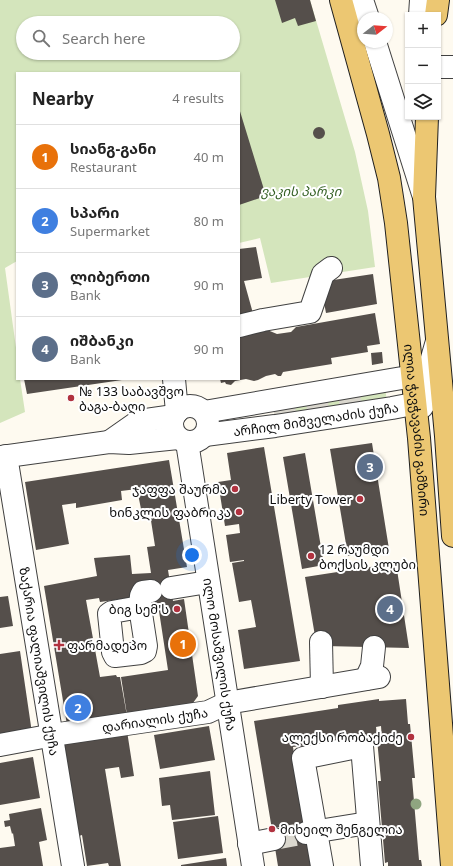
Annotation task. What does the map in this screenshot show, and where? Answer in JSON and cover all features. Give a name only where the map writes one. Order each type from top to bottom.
[{"type":"main road","name":"ილია ჭავჭავაძის გამზირი","points":[[341,0],[358,57],[389,178],[396,223],[412,371],[419,403],[419,438],[452,866]]},
{"type":"main road","points":[[436,12],[438,0]]},
{"type":"main road","name":"ილია ჭავჭავაძის გამზირი","points":[[427,120],[424,197],[453,536]]},
{"type":"street","points":[[362,0],[366,12]]},
{"type":"street","points":[[420,12],[421,0]]},
{"type":"street","points":[[377,48],[424,197]]},
{"type":"street","points":[[441,66],[453,67]]},
{"type":"street","points":[[417,120],[418,152],[424,197]]},
{"type":"street","points":[[240,326],[263,320],[310,312],[323,274],[331,268]]},
{"type":"street","points":[[419,403],[437,341]]},
{"type":"street","name":"არჩილ მიშველაძის ქუჩა","points":[[3,456],[109,442],[129,443],[197,430],[407,377],[412,371]]},
{"type":"street","name":"ილო მოსაშვილის ქუჩა","points":[[174,380],[175,414],[172,428],[174,434],[197,430],[208,582],[253,866]]},
{"type":"street","name":"არჩილ მიშველაძის ქუჩა","points":[[197,430],[275,426],[419,403],[430,400],[441,384]]},
{"type":"street","name":"არჩილ მიშველაძის ქუჩა","points":[[109,442],[139,421],[175,414],[187,406],[199,408],[197,430]]},
{"type":"street","points":[[197,430],[274,413]]},
{"type":"street","name":"ზაქარია ფალიაშვილის ქუჩა","points":[[3,456],[73,866]]},
{"type":"street","points":[[154,595],[208,582]]},
{"type":"street","points":[[321,642],[322,687]]},
{"type":"street","name":"დარიალის ქუჩა","points":[[0,745],[208,712],[227,703],[373,678],[372,666],[374,648]]},
{"type":"street","points":[[322,866],[311,832],[304,758],[362,746],[372,866]]},
{"type":"street","points":[[311,832],[368,822]]},
{"type":"street","points":[[249,844],[274,839]]},
{"type":"green space","name":"ვაკის პარკი","points":[[0,0],[310,0],[355,152],[368,211],[375,267],[271,283],[260,238],[240,243],[240,72],[16,72],[16,262],[5,268],[16,348],[16,380],[20,380],[25,412],[0,423]]},
{"type":"green space","points":[[385,387],[387,402],[278,419],[276,407]]},
{"type":"building","points":[[275,0],[310,0],[316,21],[298,26],[295,18],[282,23]]},
{"type":"building","points":[[240,111],[266,196],[240,205]]},
{"type":"building","points":[[317,127],[321,127],[325,133],[321,139],[317,139],[313,135],[313,131]]},
{"type":"building","points":[[256,247],[262,278],[244,281],[254,317],[240,321],[240,249]]},
{"type":"building","points":[[373,274],[377,304],[326,313],[320,282]]},
{"type":"building","points":[[375,313],[380,344],[367,346],[368,352],[331,358],[332,364],[283,372],[281,376],[275,374],[254,381],[246,379],[235,381],[231,385],[226,384],[225,382],[221,383],[220,380],[240,380],[240,333],[255,330],[263,332],[265,329],[277,334],[291,332],[296,327]]},
{"type":"building","points":[[382,352],[383,363],[372,365],[371,353]]},
{"type":"building","points":[[24,380],[122,380],[27,394]]},
{"type":"building","name":"Liberty Tower","points":[[372,443],[389,549],[348,556],[330,449]]},
{"type":"building","points":[[264,447],[300,661],[244,669],[238,630],[256,627],[251,600],[239,602],[232,563],[244,560],[230,562],[226,535],[240,533],[239,524],[225,526],[218,482],[231,480],[227,453]]},
{"type":"building","points":[[305,453],[324,565],[302,569],[283,457]]},
{"type":"building","points":[[169,460],[187,567],[168,570],[173,601],[184,599],[198,696],[193,703],[127,715],[121,677],[168,670],[159,611],[154,612],[149,583],[134,586],[136,597],[100,602],[99,598],[86,600],[100,677],[116,675],[117,677],[120,677],[127,716],[67,725],[44,586],[97,576],[94,558],[130,555],[132,574],[151,573],[147,547],[155,546],[149,508],[141,509],[137,489],[121,491],[122,500],[76,508],[76,503],[62,505],[69,544],[36,550],[25,482]]},
{"type":"building","points":[[396,563],[409,648],[325,646],[315,636],[305,577]]},
{"type":"building","points":[[8,596],[13,626],[0,628],[0,597]]},
{"type":"building","points":[[20,651],[32,733],[0,737],[0,654]]},
{"type":"building","points":[[379,699],[379,701],[406,699],[415,778],[412,778],[419,860],[421,860],[422,866],[388,866],[388,862],[385,863],[378,781],[381,781],[377,739],[382,739],[381,726],[376,727],[377,735],[293,747],[311,866],[278,866],[254,721],[338,708],[338,705]]},
{"type":"building","points":[[209,726],[215,760],[160,769],[154,735]]},
{"type":"building","points":[[127,731],[134,776],[121,778],[119,767],[105,769],[121,866],[109,866],[108,863],[87,866],[82,835],[79,836],[64,741]]},
{"type":"building","points":[[33,757],[40,798],[0,805],[0,763]]},
{"type":"building","points":[[210,771],[215,815],[172,820],[170,805],[162,806],[159,778]]},
{"type":"building","points":[[41,808],[47,840],[39,842],[43,866],[0,866],[0,848],[15,846],[13,833],[12,834],[10,826],[5,827],[4,821],[10,820],[9,814]]},
{"type":"building","points":[[218,816],[223,853],[178,859],[173,822]]},
{"type":"building","points":[[226,858],[227,866],[181,866],[181,865]]},
{"type":"tunnel","points":[[274,413],[372,397]]},
{"type":"tunnel","points":[[274,839],[306,833]]},
{"type":"place","name":"№ 133 საბავშვო ბაგა-ბაღი","points":[[71,398]]},
{"type":"place","name":"ლიბერთი","points":[[370,467]]},
{"type":"place","name":"ჯაფფა შაურმა","points":[[235,489]]},
{"type":"place","name":"Liberty Tower","points":[[360,499]]},
{"type":"place","name":"ხინკლის ფაბრიკა","points":[[239,512]]},
{"type":"place","name":"12 რაუმდი ბოქსის კლუბი","points":[[311,556]]},
{"type":"place","name":"ბიგ სემ'ს","points":[[177,609]]},
{"type":"place","name":"იშბანკი","points":[[390,609]]},
{"type":"place","name":"სიანგ-განი","points":[[183,644]]},
{"type":"place","name":"ფარმადეპო","points":[[59,645]]},
{"type":"place","name":"სპარი","points":[[78,708]]},
{"type":"place","name":"ალექსი რობაქიძე","points":[[411,737]]},
{"type":"place","name":"მიხეილ შენგელია","points":[[272,829]]}]
